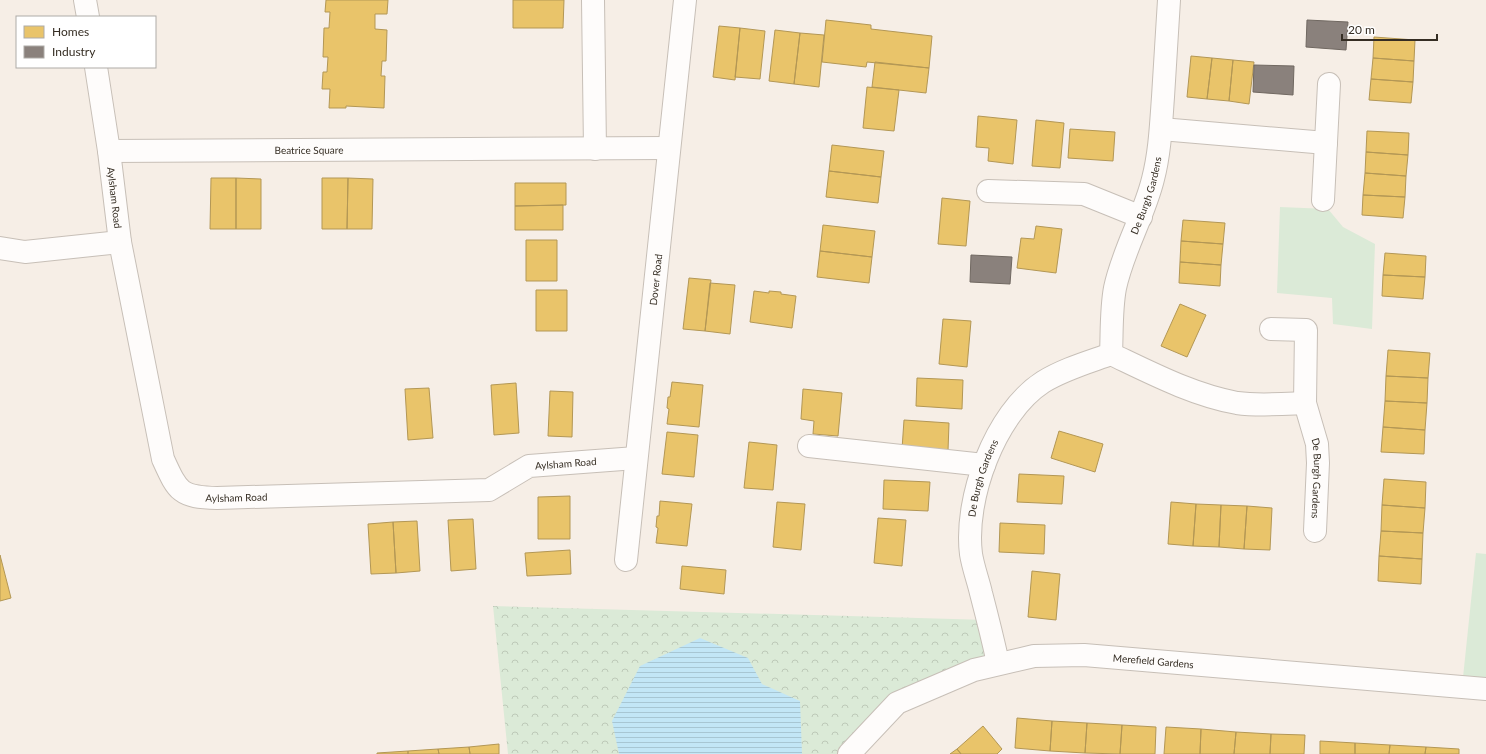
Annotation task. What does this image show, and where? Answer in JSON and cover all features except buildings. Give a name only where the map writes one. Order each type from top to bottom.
[{"type":"street","points":[[86,0],[88,16]]},
{"type":"street","points":[[594,0],[595,149]]},
{"type":"street","name":"Dover Road","points":[[626,560],[668,148],[685,0]]},
{"type":"street","name":"De Burgh Gardens","points":[[998,664],[971,554],[970,523],[975,492],[984,464],[995,440],[1010,416],[1030,392],[1044,381],[1111,354],[1112,315],[1115,288],[1123,263],[1141,218],[1153,180],[1157,161],[1161,129],[1170,0]]},
{"type":"street","points":[[96,68],[109,151]]},
{"type":"street","points":[[1324,200],[1330,84]]},
{"type":"street","points":[[1161,129],[1326,143]]},
{"type":"street","name":"Beatrice Square","points":[[109,151],[668,148]]},
{"type":"street","name":"Aylsham Road","points":[[109,151],[120,242],[163,459],[173,482],[183,492],[198,497],[217,498],[489,490],[529,466],[636,458]]},
{"type":"street","points":[[988,191],[1084,194],[1141,218]]},
{"type":"street","points":[[0,248],[25,252],[120,242]]},
{"type":"street","name":"De Burgh Gardens","points":[[1271,329],[1306,330],[1305,403],[1317,444],[1318,463],[1315,531]]},
{"type":"street","points":[[1111,354],[1187,388],[1213,397],[1238,403],[1305,403]]},
{"type":"street","points":[[809,446],[984,464]]},
{"type":"street","name":"Merefield Gardens","points":[[849,754],[897,703],[974,670],[1034,656],[1084,655],[1486,689]]},
{"type":"green space","points":[[1280,207],[1328,209],[1343,227],[1375,244],[1372,329],[1333,324],[1332,298],[1277,293]]},
{"type":"green space","points":[[1476,553],[1486,554],[1486,689],[1462,687]]},
{"type":"green space","points":[[493,606],[988,620],[998,663],[897,703],[849,754],[508,754]]},
{"type":"water","points":[[700,638],[748,658],[762,684],[800,701],[802,754],[619,754],[612,721],[640,666]]}]
